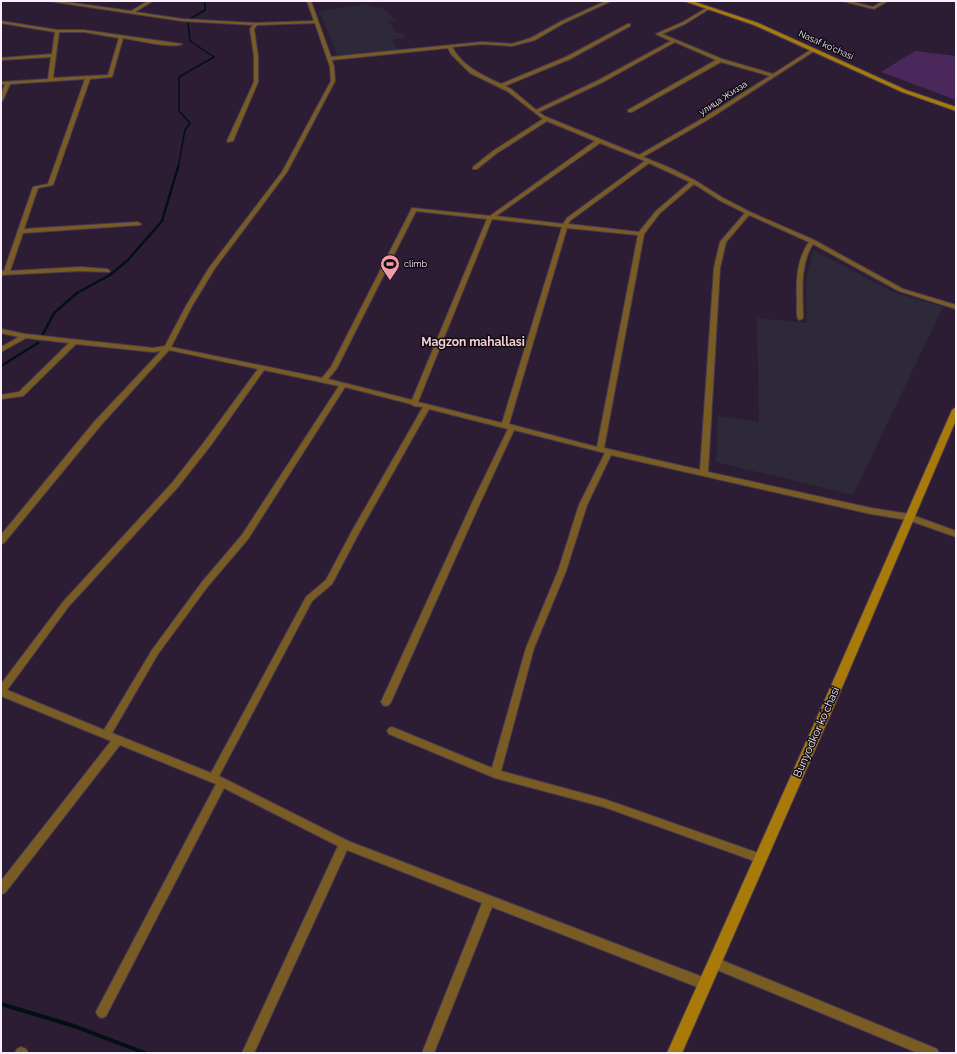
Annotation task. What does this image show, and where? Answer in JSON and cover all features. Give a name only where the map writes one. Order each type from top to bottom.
[{"type":"main road","name":"Nasaf ko‘chasi","points":[[687,1],[756,24],[904,91],[956,109]]},
{"type":"main road","name":"Nasaf ko‘chasi","points":[[700,1],[766,25],[911,89],[956,105]]},
{"type":"main road","name":"Bunyodkor koʻchasi","points":[[674,1053],[956,410]]},
{"type":"street","points":[[50,1],[182,20],[256,24],[317,22]]},
{"type":"street","points":[[87,6],[96,1]]},
{"type":"street","points":[[131,13],[151,1]]},
{"type":"street","points":[[1,541],[98,424],[167,348],[189,306],[212,268],[284,172],[322,104],[333,81],[332,68],[310,1]]},
{"type":"street","points":[[329,59],[482,43],[512,45],[520,44],[609,1]]},
{"type":"street","points":[[844,1],[874,8],[886,1]]},
{"type":"street","points":[[708,8],[684,23],[658,34],[720,60],[772,75]]},
{"type":"street","points":[[1,22],[57,31],[84,31],[167,44],[180,44]]},
{"type":"street","points":[[230,141],[256,82],[256,56],[252,29],[256,24]]},
{"type":"street","points":[[501,86],[568,58],[629,25]]},
{"type":"street","points":[[50,80],[57,31]]},
{"type":"street","points":[[1,83],[110,76],[121,37]]},
{"type":"street","points":[[536,112],[607,78],[674,41]]},
{"type":"street","points":[[450,46],[453,53],[472,72],[501,86],[547,119],[600,140],[694,182],[721,199],[748,213],[812,241],[901,290],[956,307]]},
{"type":"street","name":"улица Жизза","points":[[639,157],[707,118],[772,75],[814,50]]},
{"type":"street","points":[[1,59],[54,55]]},
{"type":"street","points":[[630,111],[720,60]]},
{"type":"street","points":[[88,78],[50,185],[36,187],[21,231],[3,273],[80,268],[107,271]]},
{"type":"street","points":[[1,100],[8,83]]},
{"type":"street","points":[[475,168],[495,152],[547,119]]},
{"type":"street","points":[[414,404],[490,218],[600,140]]},
{"type":"street","points":[[386,702],[476,503],[508,427],[565,225],[569,219],[649,161]]},
{"type":"street","points":[[600,450],[641,234],[646,226],[665,206],[694,182]]},
{"type":"street","points":[[324,380],[334,368],[414,209],[641,234]]},
{"type":"street","points":[[704,473],[717,268],[723,242],[748,213]]},
{"type":"street","points":[[21,231],[138,224]]},
{"type":"street","points":[[800,318],[800,276],[807,247],[812,241]]},
{"type":"street","points":[[1,331],[24,336],[153,350],[167,348],[263,366],[600,450],[871,511],[908,517],[956,534]]},
{"type":"street","points":[[1,350],[24,336]]},
{"type":"street","points":[[1,397],[21,394],[75,341]]},
{"type":"street","points":[[263,366],[208,443],[175,485],[66,604],[1,692],[217,780],[344,844],[705,984]]},
{"type":"street","points":[[106,735],[155,652],[205,584],[246,538],[343,385]]},
{"type":"street","points":[[102,1012],[308,598],[329,582],[356,531],[427,407]]},
{"type":"street","points":[[495,774],[530,648],[562,571],[583,506],[609,452]]},
{"type":"street","points":[[392,731],[495,774],[604,802],[760,858]]},
{"type":"street","points":[[1,889],[118,740]]},
{"type":"street","points":[[248,1053],[344,844]]},
{"type":"street","points":[[428,1053],[489,900]]},
{"type":"street","points":[[714,963],[932,1053]]},
{"type":"shaded area","points":[[368,4],[371,7],[381,7],[397,21],[389,22],[396,33],[402,33],[405,38],[392,39],[398,50],[338,56],[319,11]]},
{"type":"shaded area","points":[[915,51],[956,56],[956,100],[881,72]]},
{"type":"shaded area","points":[[813,250],[893,292],[943,307],[853,495],[716,462],[718,416],[759,422],[757,318],[807,323],[806,281]]},
{"type":"waterway","points":[[190,19],[205,10],[205,1]]},
{"type":"waterway","points":[[178,168],[185,130],[190,123],[179,111],[179,77],[214,57],[190,41],[188,22]]},
{"type":"waterway","points":[[43,334],[54,313],[77,293],[110,275],[128,260],[162,221],[178,167]]},
{"type":"waterway","points":[[1,366],[38,343]]},
{"type":"waterway","points":[[1,1004],[74,1026],[145,1053]]},
{"type":"place","name":"climb","points":[[390,281]]},
{"type":"district","name":"Magzon mahallasi","points":[[473,342]]}]
